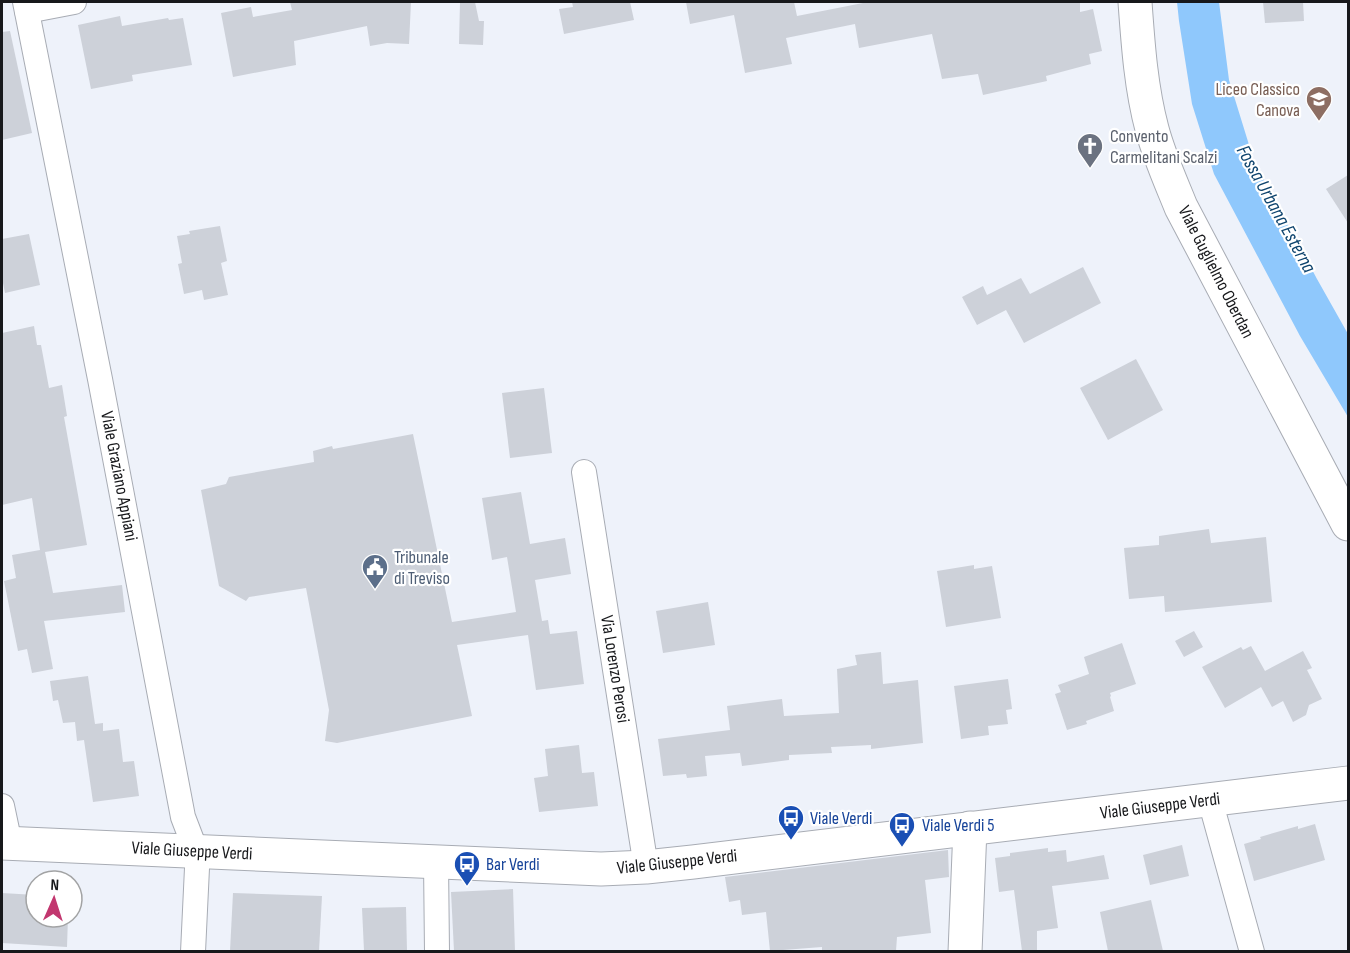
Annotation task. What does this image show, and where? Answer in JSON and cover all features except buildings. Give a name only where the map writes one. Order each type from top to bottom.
[{"type":"street","points":[[26,6],[74,2]]},
{"type":"street","name":"Viale Guglielmo Oberdan","points":[[1135,2],[1142,80],[1152,130],[1181,207],[1348,524]]},
{"type":"street","name":"Viale Graziano Appiani","points":[[26,6],[183,817],[196,851],[193,951]]},
{"type":"street","name":"Via Lorenzo Perosi","points":[[584,472],[646,867]]},
{"type":"street","name":"Viale Giuseppe Verdi","points":[[6,843],[601,869],[646,867],[1348,783]]},
{"type":"street","points":[[1210,800],[1252,951]]},
{"type":"street","points":[[2,806],[6,843]]},
{"type":"street","points":[[965,951],[970,828]]},
{"type":"street","points":[[436,862],[437,951]]},
{"type":"water","name":"Fossa Urbana Esterna","points":[[1177,2],[1219,2],[1229,80],[1254,161],[1348,334],[1348,417],[1300,336],[1214,174],[1192,104]]},
{"type":"place","name":"Liceo Classico Canova","points":[[1319,122]]},
{"type":"place","name":"Convento Carmelitani Scalzi","points":[[1090,169]]},
{"type":"place","name":"Tribunale di Treviso","points":[[375,590]]},
{"type":"place","name":"Viale Verdi","points":[[791,841]]},
{"type":"place","name":"Viale Verdi 5","points":[[902,848]]},
{"type":"place","name":"Bar Verdi","points":[[467,887]]}]
